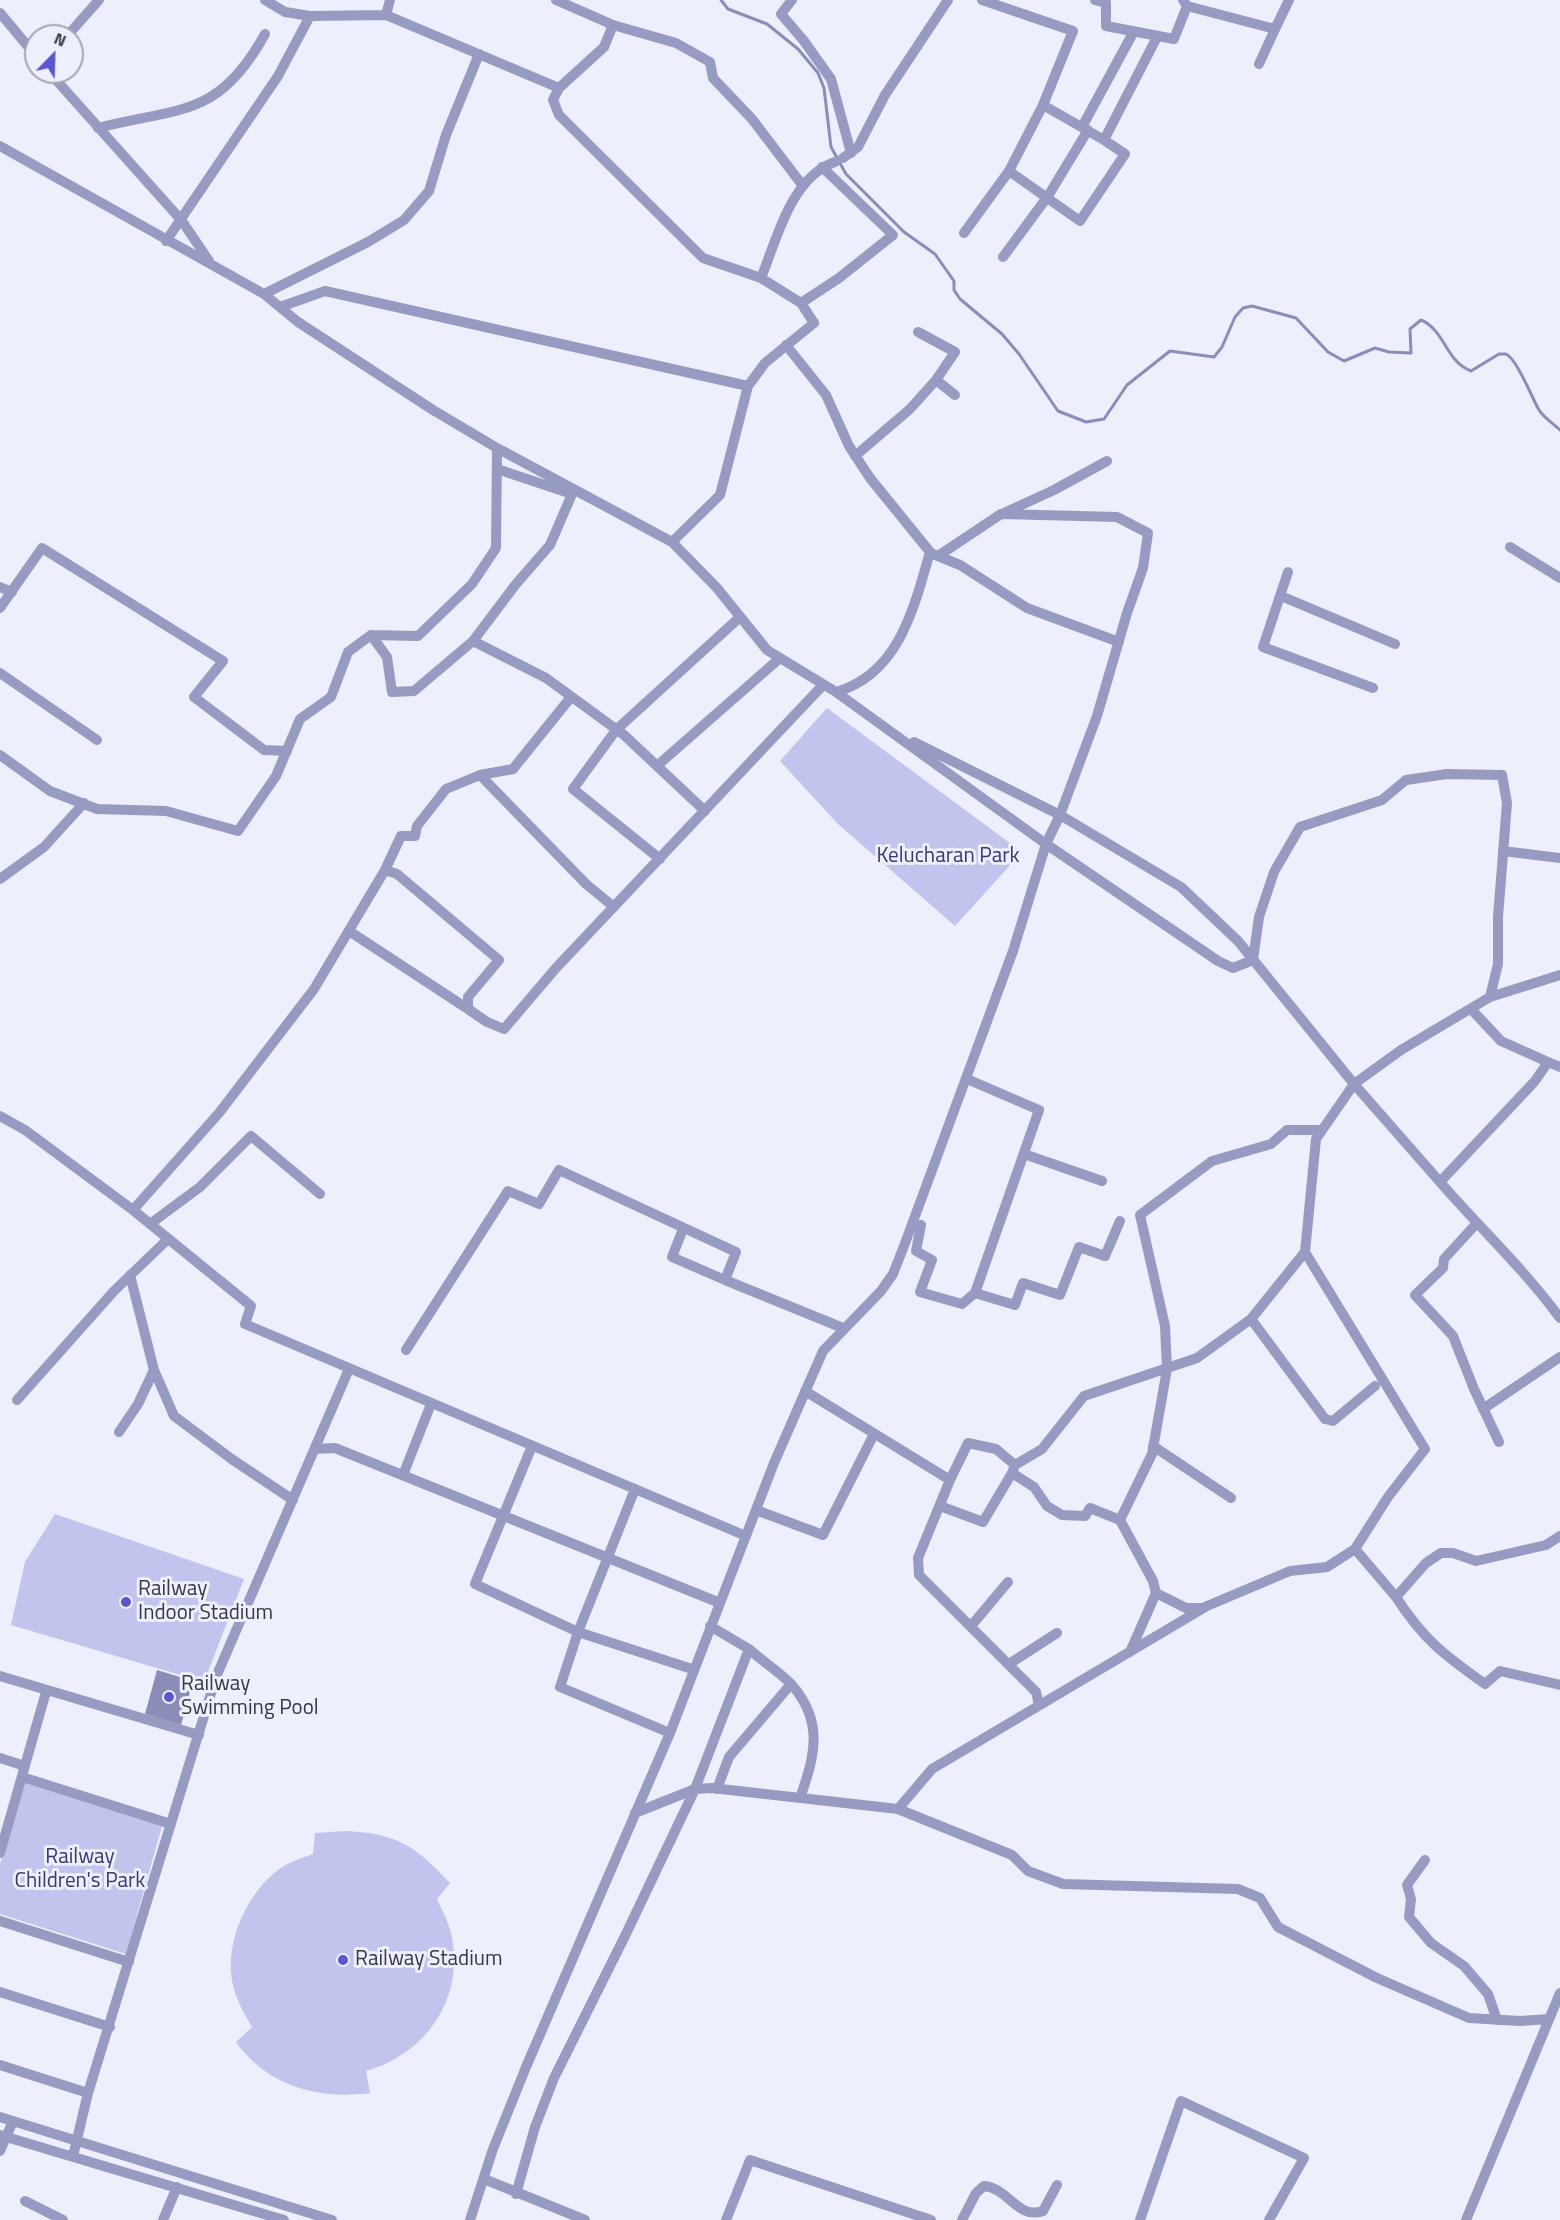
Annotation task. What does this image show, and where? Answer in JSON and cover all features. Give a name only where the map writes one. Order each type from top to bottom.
[{"type":"street","points":[[78,24],[99,0]]},
{"type":"street","points":[[265,0],[285,12],[310,16],[386,15],[559,88]]},
{"type":"street","points":[[386,15],[390,0]]},
{"type":"street","points":[[556,0],[613,25],[676,43],[710,62],[713,78],[752,119],[803,186]]},
{"type":"street","points":[[792,0],[781,14],[831,79],[843,158]]},
{"type":"street","points":[[761,278],[798,190],[822,166],[843,158],[858,147],[885,95],[948,0]]},
{"type":"street","points":[[964,233],[1009,171],[1043,105],[1073,31],[982,0]]},
{"type":"street","points":[[1095,0],[1106,3],[1106,26],[1157,37],[1174,39],[1185,3],[1276,27]]},
{"type":"street","points":[[1259,64],[1289,0]]},
{"type":"street","points":[[0,13],[24,42]]},
{"type":"street","points":[[166,241],[182,221],[278,76],[310,16]]},
{"type":"street","points":[[613,25],[604,47],[559,88],[553,100],[559,115],[703,258],[761,278],[801,303],[814,323],[765,363],[748,386],[720,495],[672,542]]},
{"type":"street","points":[[1003,257],[1048,196],[1133,33]]},
{"type":"street","points":[[98,128],[138,117],[180,111],[204,103],[235,78],[265,34]]},
{"type":"street","points":[[1104,140],[1157,37]]},
{"type":"street","points":[[264,294],[368,242],[404,220],[429,191],[446,135],[478,54]]},
{"type":"street","points":[[60,84],[182,221],[211,263]]},
{"type":"street","points":[[1009,171],[1048,196],[1080,221],[1125,154],[1085,128],[1043,105]]},
{"type":"street","points":[[0,146],[264,294],[356,361],[497,448],[672,542],[717,588],[767,650],[836,692],[1046,843],[1218,961],[1233,968],[1253,960]]},
{"type":"street","points":[[801,303],[839,278],[893,235],[822,166]]},
{"type":"street","points":[[280,307],[325,291],[748,386]]},
{"type":"street","points":[[855,456],[910,409],[936,380],[955,352],[918,332]]},
{"type":"street","points":[[786,345],[826,395],[855,456],[870,478],[934,554],[960,565],[1027,608],[1119,642]]},
{"type":"street","points":[[936,380],[955,395]]},
{"type":"street","points":[[0,755],[50,791],[97,808],[166,811],[238,831],[276,776],[300,719],[331,697],[348,652],[370,635],[418,636],[472,584],[496,548],[497,448]]},
{"type":"street","points":[[836,692],[852,688],[881,668],[897,643],[920,593],[934,554],[1001,514],[1054,490],[1107,461]]},
{"type":"street","points":[[370,635],[387,657],[392,692],[414,691],[473,641],[516,584],[550,545],[572,494],[496,469]]},
{"type":"street","points":[[470,2220],[526,2067],[670,1733],[692,1669],[805,1391],[823,1351],[882,1291],[893,1274],[1013,951],[1046,843],[1060,815],[1097,716],[1143,568],[1148,533],[1117,518],[1001,514]]},
{"type":"street","points":[[1510,547],[1560,578]]},
{"type":"street","points":[[0,608],[42,548],[223,661],[194,697],[264,750],[287,751]]},
{"type":"street","points":[[1288,572],[1263,647],[1373,688]]},
{"type":"street","points":[[0,587],[12,592]]},
{"type":"street","points":[[1281,596],[1395,644]]},
{"type":"street","points":[[660,859],[573,789],[616,730],[740,616]]},
{"type":"street","points":[[473,641],[546,678],[616,730],[658,765],[705,811]]},
{"type":"street","points":[[658,765],[780,658]]},
{"type":"street","points":[[0,673],[97,740]]},
{"type":"street","points":[[349,931],[487,1022],[504,1029],[556,968],[823,685]]},
{"type":"street","points":[[133,1210],[219,1113],[314,988],[385,870],[401,836],[415,836],[417,826],[446,789],[480,775],[513,769],[571,697]]},
{"type":"street","points":[[884,727],[1060,815],[1181,887],[1213,916],[1253,960],[1354,1084],[1476,1224],[1532,1279],[1560,1318]]},
{"type":"street","points":[[1253,960],[1259,917],[1274,872],[1300,827],[1382,800],[1406,780],[1447,774],[1502,775],[1507,803],[1498,964],[1490,997]]},
{"type":"street","points":[[480,775],[586,884],[614,907]]},
{"type":"street","points":[[0,879],[44,847],[84,803]]},
{"type":"street","points":[[1503,851],[1560,858]]},
{"type":"street","points":[[385,870],[397,874],[499,960],[468,996],[468,1009]]},
{"type":"street","points":[[940,1506],[983,1522],[1014,1469],[1042,1449],[1084,1396],[1197,1358],[1251,1319],[1305,1252],[1316,1139],[1354,1084],[1401,1050],[1490,997],[1560,975]]},
{"type":"street","points":[[1470,1009],[1501,1041],[1560,1067]]},
{"type":"street","points":[[1440,1182],[1535,1081],[1548,1062]]},
{"type":"street","points":[[921,1225],[916,1251],[932,1260],[920,1292],[962,1304],[975,1293],[1039,1110],[967,1079]]},
{"type":"street","points":[[0,1116],[25,1130],[133,1210],[251,1306],[245,1324],[746,1536]]},
{"type":"street","points":[[1120,1520],[1154,1446],[1167,1369],[1165,1326],[1140,1215],[1212,1161],[1271,1144],[1287,1130],[1322,1130]]},
{"type":"street","points":[[150,1224],[200,1187],[250,1136],[320,1194]]},
{"type":"street","points":[[1024,1154],[1102,1181]]},
{"type":"street","points":[[406,1350],[508,1191],[539,1204],[559,1170],[736,1252],[725,1280]]},
{"type":"street","points":[[975,1293],[1015,1305],[1023,1283],[1060,1295],[1079,1247],[1105,1256],[1120,1221]]},
{"type":"street","points":[[1476,1224],[1444,1259],[1443,1268],[1415,1295],[1453,1336],[1499,1442]]},
{"type":"street","points":[[683,1229],[672,1257],[843,1329]]},
{"type":"street","points":[[17,1400],[130,1275],[168,1239]]},
{"type":"street","points":[[898,1809],[932,1769],[1204,1608],[1290,1571],[1327,1567],[1355,1549],[1388,1497],[1425,1449],[1305,1252]]},
{"type":"street","points":[[130,1275],[154,1370],[174,1416],[233,1460],[293,1500]]},
{"type":"street","points":[[1251,1319],[1325,1419],[1333,1421],[1375,1386]]},
{"type":"street","points":[[1483,1409],[1560,1357]]},
{"type":"street","points":[[73,2156],[88,2093],[216,1677],[349,1369]]},
{"type":"street","points":[[119,1432],[138,1404],[154,1370]]},
{"type":"street","points":[[805,1391],[950,1480]]},
{"type":"street","points":[[403,1475],[431,1404]]},
{"type":"street","points":[[756,1510],[824,1535],[874,1434]]},
{"type":"street","points":[[1040,1705],[1036,1692],[919,1575],[918,1558],[968,1443],[996,1449],[1034,1487],[1047,1506],[1062,1515],[1085,1516],[1090,1508],[1120,1520],[1153,1581],[1156,1593],[1130,1652]]},
{"type":"street","points":[[532,1446],[475,1584],[578,1632],[692,1669]]},
{"type":"street","points":[[1154,1446],[1231,1498]]},
{"type":"street","points":[[315,1449],[335,1448],[720,1602]]},
{"type":"street","points":[[634,1490],[578,1632],[560,1687],[670,1733]]},
{"type":"street","points":[[1396,1597],[1426,1563],[1441,1553],[1453,1553],[1476,1561],[1546,1545],[1560,1536]]},
{"type":"street","points":[[1355,1549],[1396,1597],[1407,1616],[1429,1642],[1485,1684],[1500,1671],[1560,1685]]},
{"type":"street","points":[[971,1626],[1008,1582]]},
{"type":"street","points":[[1156,1593],[1186,1608],[1204,1608]]},
{"type":"street","points":[[710,1626],[748,1649],[791,1684],[812,1716],[815,1750],[800,1798]]},
{"type":"street","points":[[1009,1664],[1057,1633]]},
{"type":"street","points":[[516,2194],[535,2127],[554,2078],[625,1936],[694,1789],[748,1649]]},
{"type":"street","points":[[0,1676],[46,1692],[199,1735]]},
{"type":"street","points":[[717,1789],[729,1757],[791,1684]]},
{"type":"street","points":[[1,1848],[46,1692]]},
{"type":"street","points":[[0,1758],[23,1772],[171,1824]]},
{"type":"street","points":[[635,1813],[694,1789],[717,1789],[898,1809],[1012,1855],[1028,1871],[1063,1884],[1238,1889],[1260,1898],[1278,1926],[1377,1978],[1469,2018],[1549,2019]]},
{"type":"street","points":[[1425,1860],[1407,1886],[1411,1899],[1409,1917],[1431,1943],[1464,1966],[1488,1994],[1497,2020]]},
{"type":"street","points":[[0,1921],[129,1962]]},
{"type":"street","points":[[0,1992],[110,2027]]},
{"type":"street","points":[[1466,2220],[1560,1993]]},
{"type":"street","points":[[0,2066],[88,2093]]},
{"type":"street","points":[[1140,2220],[1181,2101],[1304,2158],[1269,2220]]},
{"type":"street","points":[[0,2117],[332,2220]]},
{"type":"street","points":[[0,2151],[3,2136],[13,2121]]},
{"type":"street","points":[[3,2136],[284,2220]]},
{"type":"street","points":[[726,2220],[750,2160],[931,2220]]},
{"type":"street","points":[[484,2179],[516,2194],[585,2220]]},
{"type":"street","points":[[962,2220],[976,2193],[984,2186],[1002,2192],[1021,2210],[1036,2214],[1043,2211],[1058,2186]]},
{"type":"street","points":[[163,2220],[177,2187]]},
{"type":"street","points":[[25,2201],[63,2220]]},
{"type":"green space","name":"Kelucharan Park","points":[[827,708],[1022,852],[955,926],[838,824],[780,761]]},
{"type":"green space","name":"Railway Indoor Stadium","points":[[55,1514],[244,1579],[204,1682],[11,1625],[25,1562]]},
{"type":"green space","name":"Railway Children's Park","points":[[24,1783],[162,1826],[126,1954],[0,1914],[0,1864]]},
{"type":"green space","name":"Railway Stadium","points":[[347,1831],[380,1835],[405,1845],[427,1860],[450,1883],[437,1899],[450,1929],[454,1956],[453,1979],[447,2000],[437,2019],[424,2036],[407,2051],[388,2063],[366,2071],[370,2093],[351,2095],[313,2092],[295,2087],[263,2070],[249,2057],[236,2042],[252,2027],[234,1989],[231,1974],[233,1943],[238,1928],[244,1913],[261,1886],[281,1868],[313,1854],[315,1833]]},
{"type":"shaded area","name":"Railway Swimming Pool","points":[[157,1670],[193,1681],[181,1725],[145,1714]]},
{"type":"waterway","points":[[721,0],[728,9],[767,24],[798,49],[818,73],[824,88],[831,147],[846,174],[904,232],[935,254],[954,281],[954,290],[960,299],[1002,334],[1019,354],[1058,411],[1086,422],[1104,419],[1127,385],[1170,351],[1214,357],[1222,347],[1235,317],[1243,308],[1252,306],[1296,318],[1328,352],[1344,361],[1375,348],[1389,352],[1411,353],[1410,329],[1421,320],[1435,331],[1456,361],[1471,371],[1499,354],[1506,354],[1515,363],[1539,410],[1560,430]]},
{"type":"place","name":"Railway Indoor Stadium","points":[[126,1602]]},
{"type":"place","name":"Railway Swimming Pool","points":[[169,1697]]},
{"type":"place","name":"Railway Stadium","points":[[343,1960]]}]
